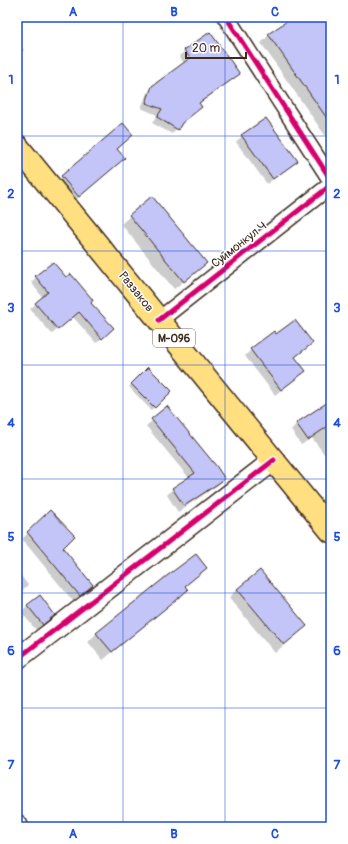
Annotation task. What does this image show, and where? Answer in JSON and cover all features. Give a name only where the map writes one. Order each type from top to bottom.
[{"type":"main road","name":"Раззаков","points":[[17,146],[331,531]]},
{"type":"street","points":[[226,17],[331,180]]},
{"type":"street","name":"Суймонкул Ч","points":[[159,320],[331,185]]},
{"type":"street","points":[[17,659],[274,460]]},
{"type":"building","points":[[293,17],[324,17],[331,27],[331,124],[268,34]]},
{"type":"building","points":[[210,32],[240,74],[199,103],[202,107],[182,123],[178,130],[157,117],[162,109],[146,103],[152,86],[190,58],[184,50]]},
{"type":"building","points":[[266,118],[298,161],[273,179],[241,135]]},
{"type":"building","points":[[123,123],[133,135],[117,149],[125,158],[79,197],[61,176]]},
{"type":"building","points":[[152,196],[207,263],[184,282],[129,215]]},
{"type":"building","points":[[53,262],[66,277],[71,274],[93,300],[91,303],[114,328],[102,339],[79,312],[58,330],[35,303],[48,292],[35,276]]},
{"type":"building","points":[[295,320],[313,343],[295,357],[306,371],[281,390],[250,349],[274,331],[276,334]]},
{"type":"building","points":[[148,367],[172,391],[155,408],[131,384]]},
{"type":"building","points":[[331,400],[331,424],[308,440],[296,423]]},
{"type":"building","points":[[167,406],[217,467],[225,479],[184,506],[172,488],[195,473],[151,419]]},
{"type":"building","points":[[50,510],[75,536],[63,548],[93,585],[80,596],[27,532]]},
{"type":"building","points":[[196,554],[207,568],[185,586],[188,590],[112,652],[96,633]]},
{"type":"building","points":[[260,570],[307,626],[284,645],[237,589]]},
{"type":"building","points":[[40,595],[55,615],[43,625],[27,605]]},
{"type":"cycle path","points":[[226,17],[331,180]]},
{"type":"cycle path","points":[[159,320],[331,185]]},
{"type":"cycle path","points":[[17,659],[274,460]]}]
